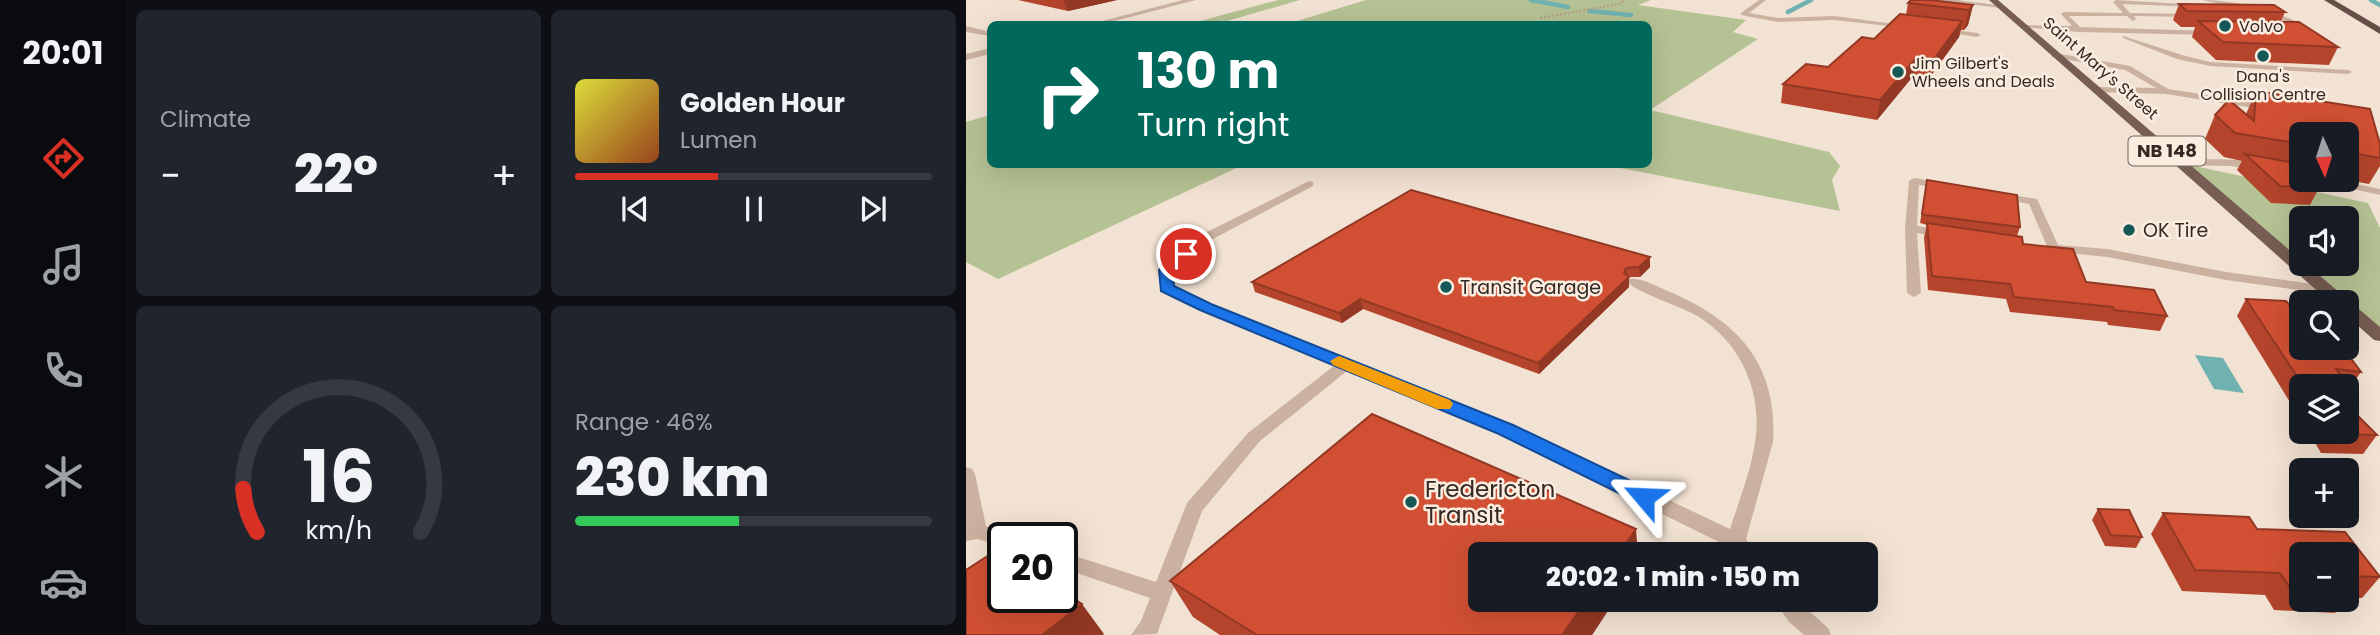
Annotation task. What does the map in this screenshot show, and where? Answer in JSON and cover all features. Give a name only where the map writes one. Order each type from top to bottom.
[{"type":"highway","points":[[2328,0],[2380,31]]},
{"type":"main road","name":"Saint Mary's Street","points":[[1997,3],[2326,290]]},
{"type":"main road","points":[[2359,318],[2380,336]]},
{"type":"street","points":[[1107,21],[1192,0]]},
{"type":"street","points":[[966,29],[987,33]]},
{"type":"street","points":[[966,57],[987,52]]},
{"type":"lane","points":[[1763,0],[1743,14],[1778,20],[1834,18],[1913,27]]},
{"type":"lane","points":[[1938,0],[1997,3]]},
{"type":"lane","points":[[2206,0],[2277,15],[2317,34],[2290,34]]},
{"type":"lane","points":[[2146,32],[2116,2],[2213,6],[2231,4]]},
{"type":"lane","points":[[2079,30],[2064,14],[2198,15]]},
{"type":"lane","points":[[2239,15],[2277,15]]},
{"type":"lane","points":[[2024,27],[2225,33]]},
{"type":"lane","points":[[1926,29],[1978,35]]},
{"type":"lane","points":[[2104,31],[2147,43],[2180,57],[2210,64],[2348,72]]},
{"type":"lane","points":[[2055,55],[2127,68],[2166,91]]},
{"type":"lane","points":[[2097,90],[2166,91],[2271,108]]},
{"type":"lane","points":[[2180,163],[2231,163],[2266,170]]},
{"type":"lane","points":[[1914,293],[1911,229],[1914,181],[1954,188]]},
{"type":"lane","points":[[1309,184],[1207,237],[1166,270],[1166,288],[1206,307],[1506,430],[1736,541],[1764,441],[1764,403],[1753,369],[1727,330],[1686,304],[1634,282]]},
{"type":"lane","points":[[2359,188],[2380,192]]},
{"type":"lane","points":[[1993,194],[2033,201],[2053,248]]},
{"type":"lane","points":[[1911,229],[1960,236]]},
{"type":"lane","points":[[2032,246],[2107,253],[2225,276],[2326,290]]},
{"type":"lane","points":[[1142,635],[1149,627],[1194,508],[1254,437],[1346,364]]},
{"type":"lane","points":[[966,474],[972,532]]},
{"type":"lane","points":[[1078,565],[1162,593]]},
{"type":"lane","points":[[1794,612],[1820,635]]},
{"type":"path","points":[[1540,18],[1619,4],[1626,0]]},
{"type":"green space","points":[[1278,0],[1300,0],[1227,21],[1200,21]]},
{"type":"green space","points":[[1366,0],[1651,0],[1638,5],[1746,20],[1733,32],[1758,39],[1652,109],[1652,21],[1297,21]]},
{"type":"green space","points":[[1652,110],[1829,152],[1840,166],[1832,180],[1840,211],[1620,168],[1652,168]]},
{"type":"green space","points":[[987,116],[987,168],[1237,168],[998,279],[966,262],[966,122]]},
{"type":"green space","points":[[2180,163],[2289,186],[2289,192],[2316,192],[2368,203],[2380,228],[2380,336],[2359,318],[2359,290],[2331,290],[2315,276],[2359,276],[2359,206],[2289,206],[2289,254]]},
{"type":"water","points":[[2195,355],[2223,358],[2244,393],[2214,389]]},
{"type":"building","points":[[1911,0],[1973,5],[1969,10],[1908,3]]},
{"type":"building","points":[[2179,4],[2274,5],[2285,12],[2187,11]]},
{"type":"building","points":[[1900,14],[1962,21],[1934,59],[1918,56],[1880,100],[1783,84],[1806,64],[1828,67],[1862,37],[1874,39]]},
{"type":"building","points":[[2198,21],[2299,22],[2338,47],[2223,42]]},
{"type":"building","points":[[2256,91],[2370,109],[2380,144],[2380,158],[2359,154],[2359,122],[2289,122],[2289,142],[2235,133],[2215,115],[2229,100],[2254,121]]},
{"type":"building","points":[[2245,154],[2289,162],[2289,186],[2280,186]]},
{"type":"building","points":[[1927,180],[2017,195],[2020,227],[1922,214]]},
{"type":"building","name":"Transit Garage","points":[[1411,190],[1650,257],[1639,267],[1626,268],[1624,273],[1629,277],[1538,363],[1360,299],[1339,313],[1252,282]]},
{"type":"building","points":[[1927,223],[2022,237],[2023,244],[2073,249],[2086,282],[2154,290],[2167,316],[2114,310],[2113,307],[2014,297],[2010,284],[1932,276]]},
{"type":"building","points":[[2246,299],[2286,301],[2289,304],[2289,360],[2352,360],[2361,372],[2336,369],[2340,374],[2295,374]]},
{"type":"building","name":"Fredericton Transit","points":[[1372,414],[1636,529],[1627,542],[1468,542],[1468,612],[1578,612],[1562,635],[1257,635],[1170,581]]},
{"type":"building","points":[[2359,417],[2377,435],[2359,435]]},
{"type":"building","points":[[2098,509],[2129,510],[2142,537],[2111,535]]},
{"type":"building","points":[[2163,513],[2249,517],[2257,529],[2345,532],[2353,542],[2289,542],[2289,586],[2280,573],[2195,570]]},
{"type":"building","points":[[2359,550],[2380,577],[2359,576]]},
{"type":"building","points":[[987,556],[987,613],[1070,613],[1042,635],[966,635],[966,570]]},
{"type":"waterway","points":[[1531,0],[1568,7]]},
{"type":"waterway","points":[[1788,12],[1811,0]]},
{"type":"waterway","points":[[2371,0],[2380,5]]},
{"type":"waterway","points":[[1589,11],[1631,15]]},
{"type":"slow traffic","points":[[1339,361],[1444,404]]},
{"type":"place","name":"Volvo","points":[[2225,26]]},
{"type":"place","name":"Dana's Collision Centre","points":[[2263,56]]},
{"type":"place","name":"Jim Gilbert's Wheels and Deals","points":[[1898,72]]},
{"type":"place","name":"OK Tire","points":[[2129,230]]},
{"type":"place","name":"Transit Garage","points":[[1446,287]]},
{"type":"place","name":"Fredericton Transit","points":[[1411,502]]},
{"type":"route","points":[[1186,254],[1166,270],[1166,288],[1206,307],[1506,430],[1644,497]]}]
